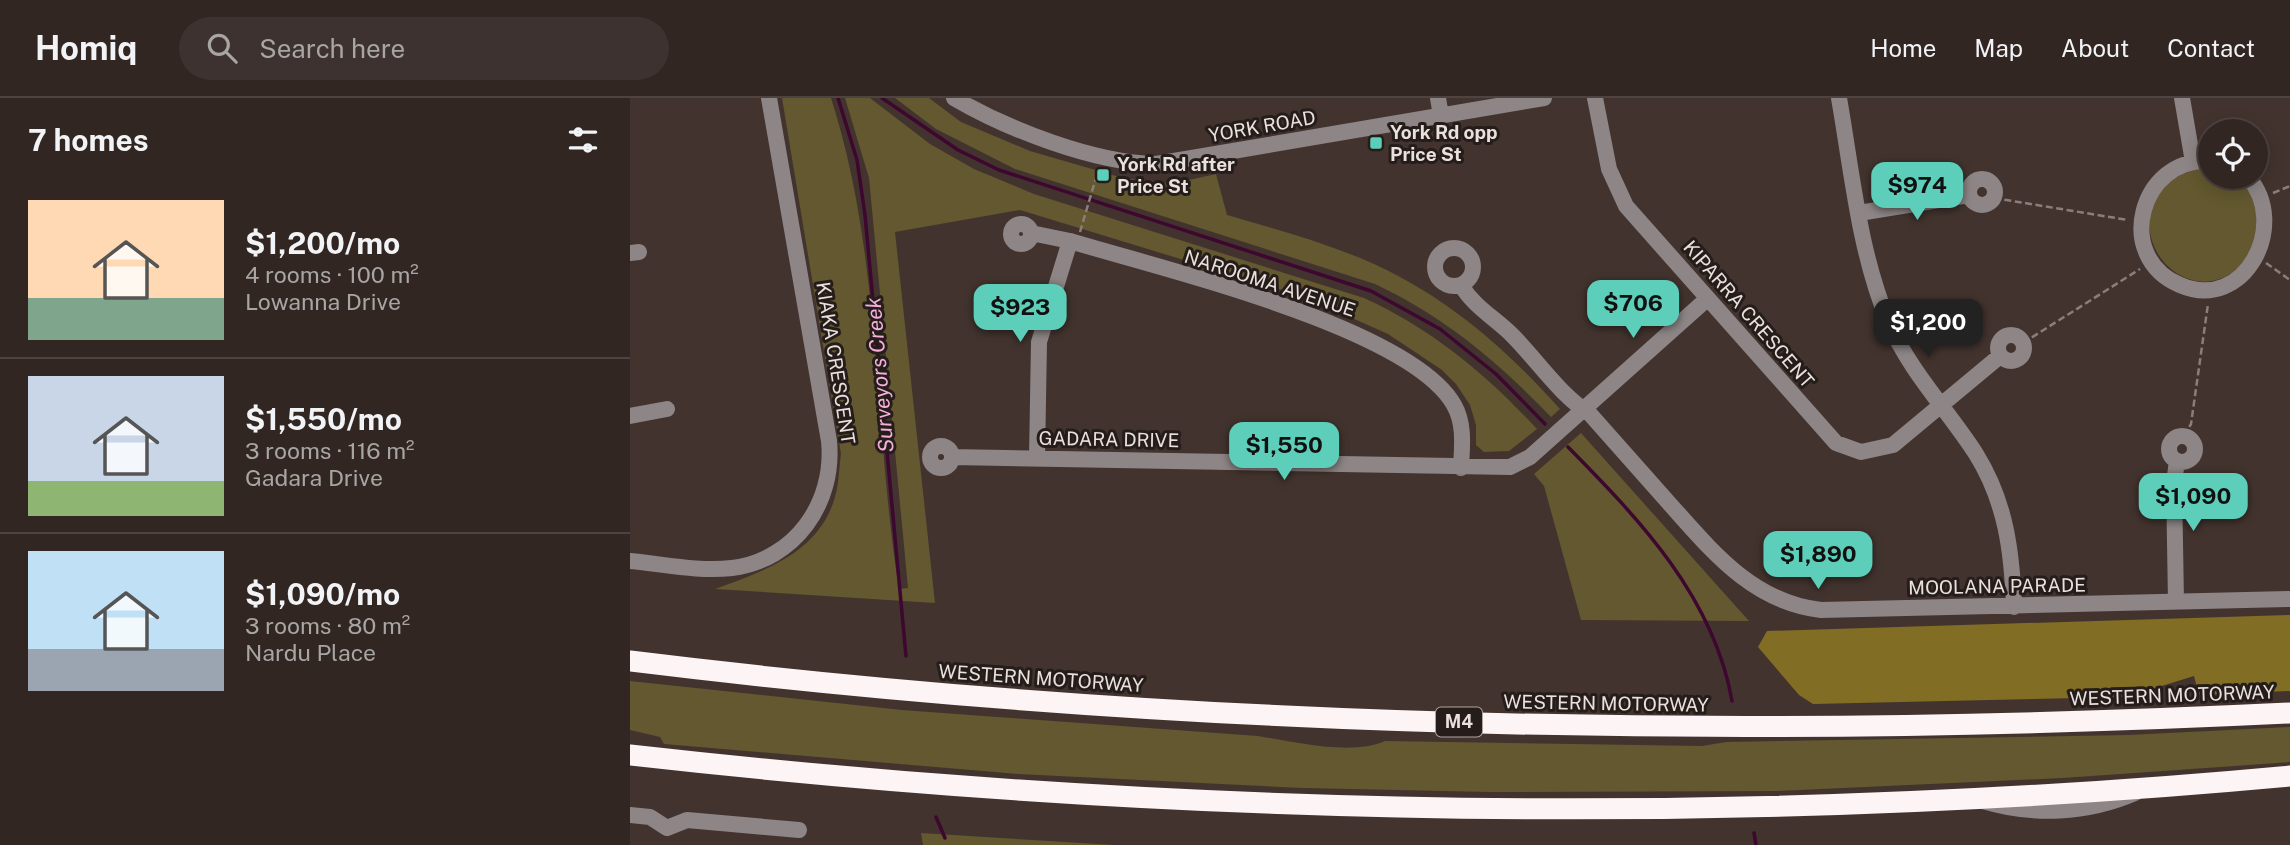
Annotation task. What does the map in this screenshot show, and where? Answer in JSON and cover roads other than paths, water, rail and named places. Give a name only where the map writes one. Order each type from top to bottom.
[{"type":"highway","name":"WESTERN MOTORWAY","points":[[630,661],[797,680],[1057,702],[1354,719],[1576,726],[1928,726],[2290,713]]},
{"type":"highway","points":[[630,755],[958,787],[1369,805],[1672,807],[1970,797],[2290,776]]},
{"type":"street","name":"KIAKA CRESCENT","points":[[630,561],[718,569],[753,563],[781,549],[798,535],[824,493],[830,470],[829,441],[769,98]]},
{"type":"street","name":"YORK ROAD","points":[[954,98],[1008,126],[1104,157],[1137,163],[1177,163],[1544,98]]},
{"type":"street","points":[[1438,98],[1441,116]]},
{"type":"street","name":"KIPARRA CRESCENT","points":[[1595,98],[1605,155],[1619,194],[1828,436],[1843,447],[1861,452],[1886,448],[1900,441],[2000,356],[2007,361],[2016,360],[2024,351],[2023,343]]},
{"type":"street","points":[[1839,98],[1867,258],[1888,321],[1911,366],[1975,453],[1998,499],[2012,552],[2014,607]]},
{"type":"street","points":[[2182,98],[2193,162]]},
{"type":"street","points":[[2198,162],[2172,170],[2155,184],[2144,203],[2140,225],[2143,246],[2153,265],[2178,284],[2210,290],[2235,283],[2261,259],[2270,230],[2264,198],[2257,189]]},
{"type":"street","points":[[1859,213],[1969,195],[1978,204],[1987,204],[1994,198]]},
{"type":"street","name":"NAROOMA AVENUE","points":[[1031,233],[1070,241],[1307,314],[1388,350],[1438,386],[1455,406],[1461,425],[1461,468]]},
{"type":"street","points":[[1037,458],[1039,342],[1070,241]]},
{"type":"street","name":"MOOLANA PARADE","points":[[1461,285],[1473,302],[1512,334],[1583,409],[1730,570],[1778,599],[1821,610],[2290,599]]},
{"type":"street","name":"GADARA DRIVE","points":[[952,457],[1504,468],[1521,463],[1707,299]]},
{"type":"street","points":[[630,416],[667,409]]},
{"type":"street","points":[[2176,602],[2174,483],[2177,461],[2190,460],[2195,452],[2192,440],[2184,436]]},
{"type":"street","points":[[630,815],[657,820],[667,828],[687,820],[799,830]]},
{"type":"waterway","name":"Surveyors Creek","points":[[838,98],[857,160],[865,215],[906,656]]},
{"type":"waterway","points":[[882,98],[958,150],[999,170],[1371,291],[1440,329],[1496,374],[1545,424]]},
{"type":"waterway","points":[[1568,447],[1621,502],[1670,562],[1691,594],[1723,663],[1732,701]]},
{"type":"waterway","name":"Surveyors Creek","points":[[936,817],[945,838]]},
{"type":"waterway","points":[[1754,833],[1756,845]]},
{"type":"place","name":"York Rd opp Price St","points":[[1376,143]]},
{"type":"place","name":"York Rd after Price St","points":[[1103,175]]}]
